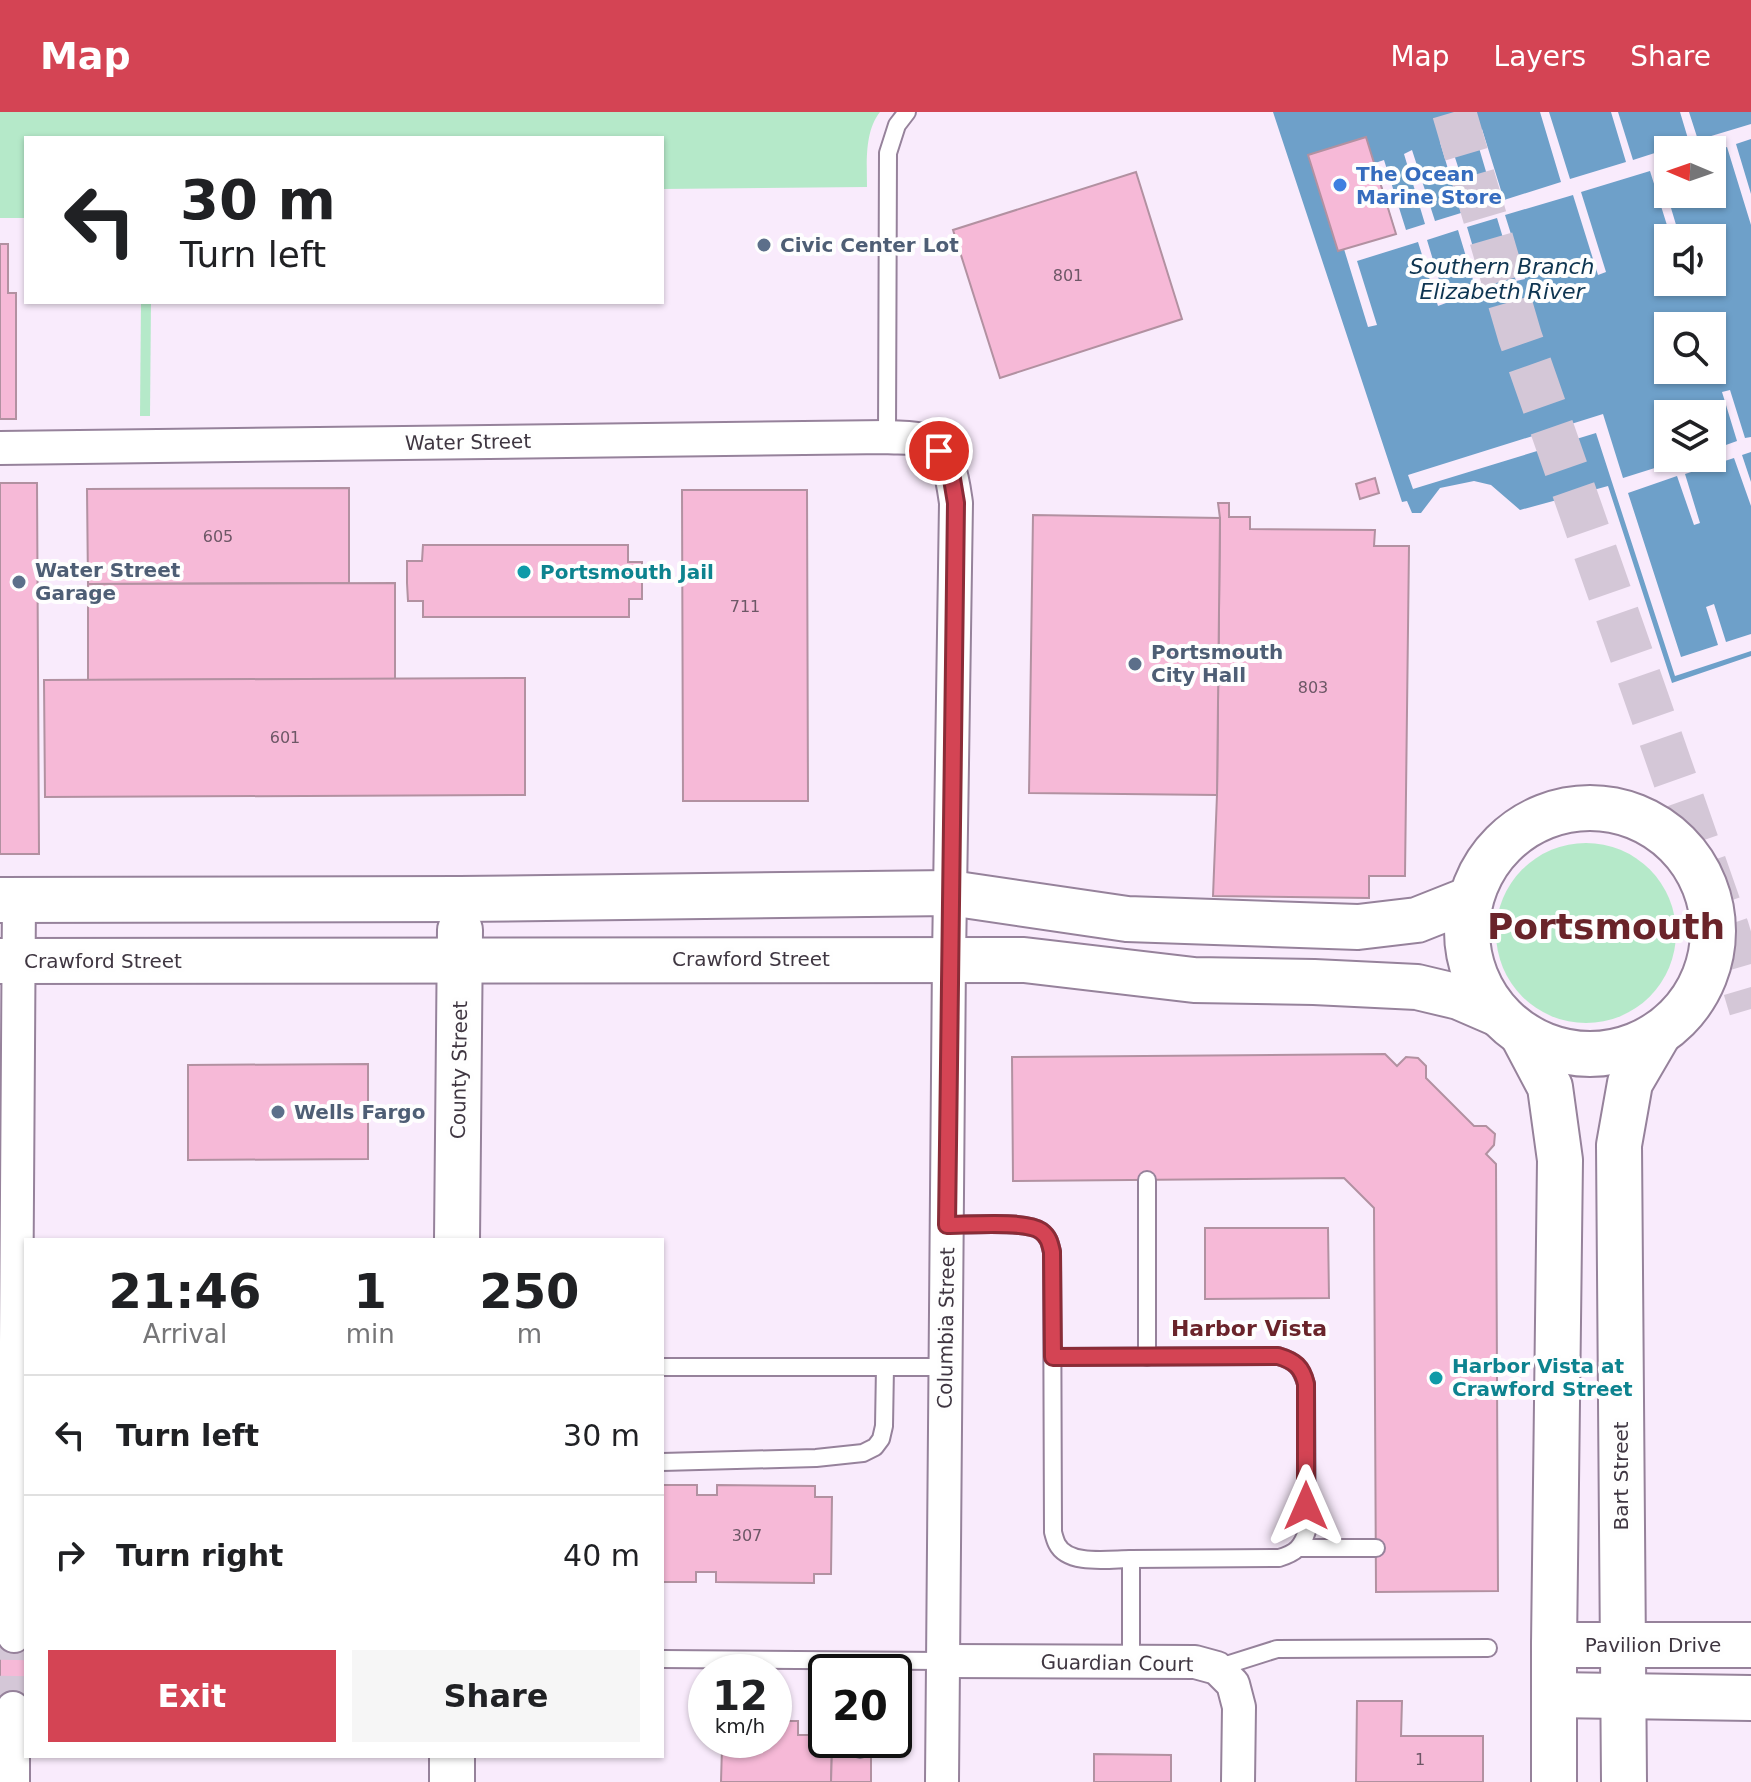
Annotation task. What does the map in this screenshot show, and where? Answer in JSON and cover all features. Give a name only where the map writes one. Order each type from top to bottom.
[{"type":"main road","points":[[1510,1025],[1556,1051],[1591,1056],[1626,1050],[1658,1035],[1687,1008],[1706,973],[1714,934],[1708,894],[1691,859],[1662,830],[1627,813],[1587,807],[1548,814],[1513,833],[1487,862],[1470,899],[1466,939],[1475,979],[1510,1025],[1550,1087],[1560,1160],[1554,1782]]},
{"type":"main road","points":[[10,900],[950,893],[1127,919],[1358,927],[1417,920],[1470,899]]},
{"type":"main road","name":"County Street","points":[[457,1238],[460,899]]},
{"type":"main road","name":"Crawford Street","points":[[9,961],[1024,960],[1194,980],[1417,987],[1459,997],[1510,1025]]},
{"type":"main road","name":"Bart Street","points":[[1624,1782],[1619,1145],[1630,1083],[1658,1035]]},
{"type":"main road","name":"Pavilion Drive","points":[[1554,1645],[1751,1645]]},
{"type":"main road","points":[[1554,1695],[1751,1698]]},
{"type":"main road","points":[[452,1758],[452,1782]]},
{"type":"street","name":"Water Street","points":[[0,448],[887,437],[926,441],[934,447]]},
{"type":"street","name":"Columbia Street","points":[[934,447],[951,473],[956,503],[942,1782]]},
{"type":"street","points":[[10,900],[9,961],[21,1241],[14,1636]]},
{"type":"street","name":"Guardian Court","points":[[943,1661],[1195,1662],[1217,1668],[1233,1684],[1239,1707],[1238,1782]]},
{"type":"street","points":[[13,1708],[13,1782]]},
{"type":"lane","points":[[887,437],[888,153],[897,125],[907,112]]},
{"type":"lane","points":[[1147,1180],[1147,1357]]},
{"type":"lane","points":[[947,1225],[1025,1225],[1038,1229],[1049,1238],[1052,1252],[1053,1532],[1057,1546],[1067,1555],[1081,1559],[1279,1558],[1293,1554],[1303,1544],[1307,1531],[1306,1384],[1302,1370],[1292,1360],[1278,1356],[1053,1357]]},
{"type":"lane","points":[[664,1367],[946,1367]]},
{"type":"lane","points":[[664,1462],[816,1458],[863,1453],[875,1447],[881,1439],[885,1367]]},
{"type":"lane","points":[[1299,1548],[1376,1548]]},
{"type":"lane","points":[[1131,1559],[1131,1662]]},
{"type":"lane","points":[[1217,1668],[1277,1649],[1488,1648]]},
{"type":"lane","points":[[664,1659],[808,1664]]},
{"type":"lane","points":[[912,1663],[943,1661]]},
{"type":"green space","points":[[0,112],[880,112],[869,138],[867,187],[664,189],[664,136],[24,136],[24,218],[0,218]]},
{"type":"green space","points":[[141,304],[151,304],[150,416],[140,416]]},
{"type":"green space","points":[[1586,843],[1620,850],[1650,869],[1669,899],[1676,933],[1669,967],[1650,997],[1620,1016],[1586,1023],[1552,1016],[1522,997],[1503,967],[1496,933],[1503,899],[1522,869],[1552,850]]},
{"type":"water","name":"Southern Branch Elizabeth River","points":[[1273,112],[1751,112],[1751,656],[1672,683],[1608,486],[1520,510],[1491,485],[1474,481],[1440,488],[1421,513],[1412,513],[1407,501],[1402,502]]},
{"type":"pier","points":[[1540,112],[1549,112],[1570,179],[1626,162],[1611,112],[1618,112],[1633,160],[1654,153],[1654,184],[1650,171],[1581,192],[1606,272],[1598,275],[1573,195],[1505,215],[1525,279],[1516,281],[1497,218],[1467,227],[1486,291],[1477,293],[1458,230],[1427,240],[1446,303],[1438,306],[1418,242],[1357,261],[1377,325],[1368,327],[1344,249],[1396,233],[1375,163],[1384,160],[1406,230],[1425,224],[1404,154],[1412,150],[1435,221],[1461,213],[1440,142],[1449,139],[1472,210],[1495,202],[1474,131],[1482,129],[1504,200],[1561,182]]},
{"type":"pier","points":[[1680,112],[1689,112],[1697,136],[1687,136]]},
{"type":"pier","points":[[1751,124],[1751,139],[1736,144],[1751,194],[1751,225],[1726,136],[1711,136]]},
{"type":"pier","points":[[1662,208],[1671,208],[1676,224],[1667,224]]},
{"type":"pier","points":[[1730,390],[1745,438],[1751,437],[1751,452],[1742,455],[1751,482],[1751,506],[1734,458],[1726,461],[1726,445],[1737,441],[1722,392]]},
{"type":"pier","points":[[1603,414],[1623,478],[1654,468],[1654,472],[1691,472],[1685,474],[1700,523],[1694,525],[1677,476],[1628,493],[1681,657],[1718,645],[1706,607],[1714,604],[1726,642],[1751,634],[1751,651],[1675,676],[1596,433],[1413,489],[1408,475]]},
{"type":"building","points":[[1366,137],[1396,234],[1338,251],[1308,155]]},
{"type":"building","points":[[1136,172],[1182,319],[1000,378],[953,230]]},
{"type":"building","points":[[0,244],[8,244],[8,293],[16,293],[16,419],[0,419]]},
{"type":"building","points":[[1375,478],[1379,493],[1360,499],[1356,484]]},
{"type":"building","name":"Water Street Garage","points":[[0,483],[37,483],[39,854],[0,854]]},
{"type":"building","points":[[349,488],[349,583],[88,584],[87,489]]},
{"type":"building","points":[[682,490],[807,490],[808,801],[683,801]]},
{"type":"building","points":[[1218,503],[1229,503],[1229,517],[1250,517],[1250,529],[1375,530],[1374,546],[1409,546],[1405,876],[1369,876],[1369,898],[1213,896],[1217,795]]},
{"type":"building","points":[[1033,515],[1220,518],[1217,795],[1029,793]]},
{"type":"building","name":"Portsmouth Jail","points":[[423,545],[628,545],[628,562],[642,562],[642,599],[629,599],[629,617],[423,617],[423,601],[408,601],[407,561],[422,561]]},
{"type":"building","points":[[395,583],[395,679],[88,680],[88,584]]},
{"type":"building","points":[[525,678],[525,795],[45,797],[44,680]]},
{"type":"building","name":"Harbor Vista at Crawford Street","points":[[1385,1054],[1397,1066],[1406,1057],[1418,1058],[1426,1066],[1426,1078],[1474,1126],[1486,1126],[1495,1134],[1494,1145],[1486,1154],[1496,1164],[1498,1591],[1376,1592],[1374,1208],[1344,1178],[1013,1181],[1012,1057]]},
{"type":"building","name":"Wells Fargo","points":[[368,1064],[368,1159],[188,1160],[188,1065]]},
{"type":"building","points":[[1205,1228],[1328,1228],[1329,1298],[1205,1299]]},
{"type":"building","points":[[664,1485],[697,1485],[697,1495],[717,1495],[717,1485],[815,1486],[815,1497],[832,1497],[831,1574],[814,1574],[814,1583],[716,1582],[716,1572],[696,1572],[696,1582],[664,1582]]},
{"type":"building","points":[[0,1635],[24,1635],[24,1708],[0,1708]]},
{"type":"building","points":[[1357,1701],[1402,1701],[1401,1736],[1483,1736],[1483,1782],[1356,1782]]},
{"type":"building","points":[[792,1721],[798,1721],[798,1735],[808,1735],[808,1758],[832,1758],[831,1782],[721,1782],[722,1758],[792,1758]]},
{"type":"building","points":[[1094,1754],[1171,1755],[1171,1782],[1094,1782]]},
{"type":"building","points":[[832,1758],[871,1758],[871,1782],[831,1782]]},
{"type":"tunnel","points":[[1454,112],[1520,337],[1727,928],[1751,1009]]},
{"type":"tunnel","points":[[13,1708],[14,1636]]},
{"type":"place","name":"The Ocean Marine Store","points":[[1340,185]]},
{"type":"place","name":"Civic Center Lot","points":[[764,245]]},
{"type":"place","name":"Portsmouth Jail","points":[[524,572]]},
{"type":"place","name":"Water Street Garage","points":[[19,582]]},
{"type":"place","name":"Portsmouth City Hall","points":[[1135,664]]},
{"type":"place","name":"Wells Fargo","points":[[278,1112]]},
{"type":"place","name":"Harbor Vista at Crawford Street","points":[[1436,1378]]},
{"type":"district","name":"Portsmouth","points":[[1606,926]]},
{"type":"district","name":"Harbor Vista","points":[[1249,1328]]},
{"type":"route","points":[[939,451],[951,473],[956,503],[947,1225],[1025,1225],[1038,1229],[1049,1238],[1052,1252],[1053,1357],[1278,1356],[1292,1360],[1302,1370],[1306,1384],[1306,1506]]}]
